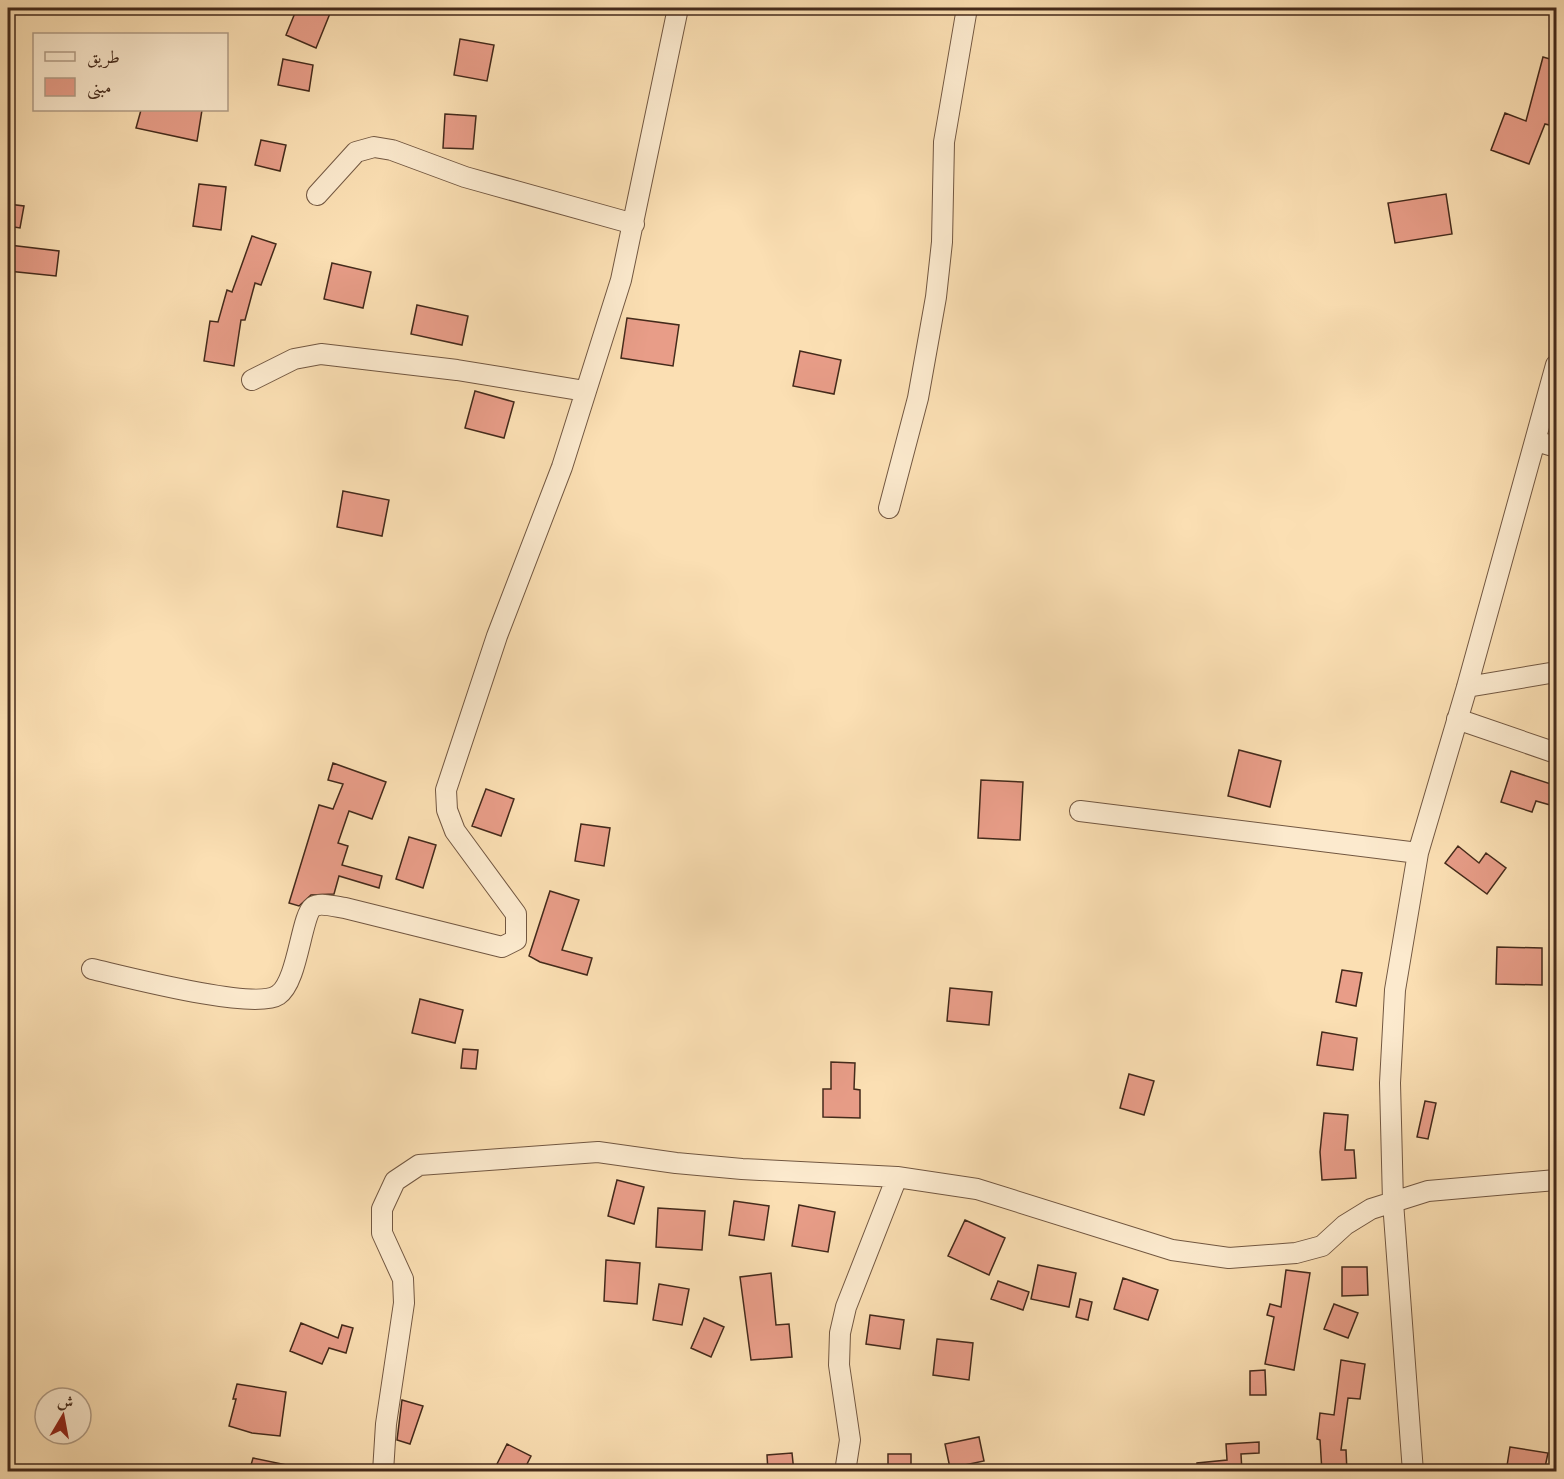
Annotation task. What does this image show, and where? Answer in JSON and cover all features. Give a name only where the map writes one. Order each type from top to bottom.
[{"type":"street","points":[[92,969],[215,995],[266,1000],[279,995],[288,981],[302,942],[306,916],[313,907],[318,905],[345,908],[502,947],[516,940],[516,914],[455,831],[447,810],[446,790],[496,636],[562,467],[621,280],[678,8]]},
{"type":"street","points":[[889,508],[918,398],[936,297],[942,242],[944,142],[967,8]]},
{"type":"street","points":[[317,195],[356,152],[374,147],[392,150],[465,177],[634,224]]},
{"type":"street","points":[[252,380],[294,359],[321,354],[436,367],[585,391]]},
{"type":"street","points":[[1413,1472],[1393,1202],[1390,1083],[1395,990],[1418,853],[1557,365]]},
{"type":"street","points":[[1536,441],[1557,447]]},
{"type":"street","points":[[1467,687],[1557,672]]},
{"type":"street","points":[[1457,719],[1557,753]]},
{"type":"street","points":[[1080,811],[1418,853]]},
{"type":"street","points":[[383,1472],[386,1424],[404,1303],[403,1278],[382,1233],[382,1209],[395,1181],[419,1165],[598,1152],[731,1168],[897,1177],[977,1189],[1172,1250],[1229,1258],[1296,1253],[1322,1246],[1345,1225],[1371,1209],[1428,1191],[1557,1180]]},
{"type":"street","points":[[845,1472],[850,1440],[839,1365],[840,1333],[846,1307],[897,1177]]},
{"type":"building","points":[[297,8],[323,8],[331,11],[316,48],[286,35]]},
{"type":"building","points":[[460,39],[494,45],[487,81],[454,75]]},
{"type":"building","points":[[1543,57],[1557,61],[1557,127],[1545,124],[1529,164],[1491,150],[1505,113],[1526,121]]},
{"type":"building","points":[[283,59],[313,65],[309,91],[278,85]]},
{"type":"building","points":[[141,111],[202,111],[197,141],[136,128]]},
{"type":"building","points":[[445,114],[476,116],[473,149],[443,148]]},
{"type":"building","points":[[261,140],[286,145],[280,171],[255,165]]},
{"type":"building","points":[[199,184],[226,187],[221,230],[193,226]]},
{"type":"building","points":[[1446,194],[1452,234],[1395,243],[1388,203]]},
{"type":"building","points":[[8,204],[24,206],[20,228],[8,226]]},
{"type":"building","points":[[252,236],[276,244],[261,285],[255,283],[245,320],[241,320],[234,366],[204,361],[210,321],[218,322],[227,290],[232,292]]},
{"type":"building","points":[[9,245],[59,251],[56,276],[8,271]]},
{"type":"building","points":[[332,263],[371,272],[363,308],[324,299]]},
{"type":"building","points":[[417,305],[468,316],[462,345],[411,334]]},
{"type":"building","points":[[627,318],[679,325],[673,366],[621,358]]},
{"type":"building","points":[[800,351],[841,360],[834,394],[793,386]]},
{"type":"building","points":[[475,391],[514,402],[504,438],[465,428]]},
{"type":"building","points":[[343,491],[389,500],[382,536],[337,527]]},
{"type":"building","points":[[1239,750],[1281,761],[1270,807],[1228,796]]},
{"type":"building","points":[[333,763],[386,782],[372,819],[349,811],[338,843],[348,846],[342,865],[382,876],[379,888],[339,876],[334,894],[311,895],[299,906],[289,903],[319,805],[333,809],[343,784],[328,780]]},
{"type":"building","points":[[1511,771],[1557,786],[1557,807],[1536,801],[1532,812],[1501,802]]},
{"type":"building","points":[[981,780],[1023,782],[1020,840],[978,838]]},
{"type":"building","points":[[486,789],[514,799],[501,836],[472,826]]},
{"type":"building","points":[[581,824],[610,828],[604,866],[575,861]]},
{"type":"building","points":[[409,837],[436,845],[423,888],[396,879]]},
{"type":"building","points":[[1458,846],[1479,863],[1486,853],[1506,868],[1487,894],[1445,863]]},
{"type":"building","points":[[550,891],[579,900],[562,950],[592,958],[587,975],[540,962],[529,956]]},
{"type":"building","points":[[1497,947],[1542,948],[1542,985],[1496,984]]},
{"type":"building","points":[[1342,970],[1362,973],[1356,1006],[1336,1002]]},
{"type":"building","points":[[950,988],[992,992],[989,1025],[947,1021]]},
{"type":"building","points":[[420,999],[463,1010],[455,1043],[412,1033]]},
{"type":"building","points":[[1322,1032],[1357,1038],[1353,1070],[1317,1065]]},
{"type":"building","points":[[463,1049],[478,1050],[476,1069],[461,1068]]},
{"type":"building","points":[[831,1062],[855,1063],[854,1089],[860,1090],[860,1118],[823,1117],[823,1089],[831,1089]]},
{"type":"building","points":[[1129,1074],[1154,1081],[1144,1115],[1120,1108]]},
{"type":"building","points":[[1425,1101],[1436,1103],[1428,1139],[1417,1137]]},
{"type":"building","points":[[1324,1113],[1348,1115],[1345,1150],[1354,1150],[1356,1178],[1322,1180],[1320,1152]]},
{"type":"building","points":[[617,1180],[644,1187],[634,1224],[608,1216]]},
{"type":"building","points":[[734,1201],[769,1206],[764,1240],[729,1235]]},
{"type":"building","points":[[799,1205],[835,1212],[828,1252],[792,1246]]},
{"type":"building","points":[[658,1208],[705,1211],[702,1250],[656,1247]]},
{"type":"building","points":[[965,1220],[1005,1238],[989,1275],[948,1256]]},
{"type":"building","points":[[606,1260],[640,1263],[637,1304],[604,1301]]},
{"type":"building","points":[[1038,1265],[1076,1273],[1069,1307],[1031,1299]]},
{"type":"building","points":[[1342,1267],[1367,1267],[1368,1295],[1342,1296]]},
{"type":"building","points":[[1286,1270],[1310,1273],[1294,1370],[1265,1364],[1274,1317],[1267,1315],[1270,1304],[1281,1307]]},
{"type":"building","points":[[771,1273],[776,1325],[789,1324],[792,1357],[751,1360],[740,1277]]},
{"type":"building","points":[[1123,1278],[1158,1290],[1148,1320],[1114,1309]]},
{"type":"building","points":[[998,1281],[1029,1292],[1023,1310],[991,1299]]},
{"type":"building","points":[[659,1284],[689,1289],[682,1325],[653,1320]]},
{"type":"building","points":[[1080,1299],[1092,1302],[1088,1320],[1076,1317]]},
{"type":"building","points":[[1334,1304],[1358,1313],[1348,1338],[1324,1329]]},
{"type":"building","points":[[870,1315],[904,1320],[900,1349],[866,1344]]},
{"type":"building","points":[[704,1318],[724,1327],[711,1357],[691,1348]]},
{"type":"building","points":[[301,1323],[338,1338],[342,1325],[353,1328],[346,1353],[329,1348],[322,1364],[290,1351]]},
{"type":"building","points":[[937,1339],[973,1343],[969,1380],[933,1375]]},
{"type":"building","points":[[1341,1360],[1365,1364],[1360,1399],[1348,1398],[1341,1450],[1346,1450],[1347,1472],[1322,1472],[1320,1440],[1317,1439],[1320,1413],[1334,1415]]},
{"type":"building","points":[[1265,1370],[1266,1395],[1250,1395],[1250,1371]]},
{"type":"building","points":[[237,1384],[286,1392],[280,1436],[252,1433],[229,1426],[236,1399],[233,1399]]},
{"type":"building","points":[[402,1400],[423,1406],[410,1444],[397,1440]]},
{"type":"building","points":[[979,1437],[984,1461],[950,1468],[945,1444]]},
{"type":"building","points":[[1259,1442],[1259,1453],[1241,1454],[1242,1472],[1197,1472],[1197,1463],[1227,1460],[1226,1444]]},
{"type":"building","points":[[507,1444],[531,1456],[523,1472],[493,1472]]},
{"type":"building","points":[[1510,1447],[1548,1453],[1544,1472],[1506,1472]]},
{"type":"building","points":[[792,1453],[794,1472],[768,1472],[767,1455]]},
{"type":"building","points":[[888,1454],[911,1454],[911,1472],[888,1472]]},
{"type":"building","points":[[253,1458],[292,1466],[292,1472],[249,1472]]}]
